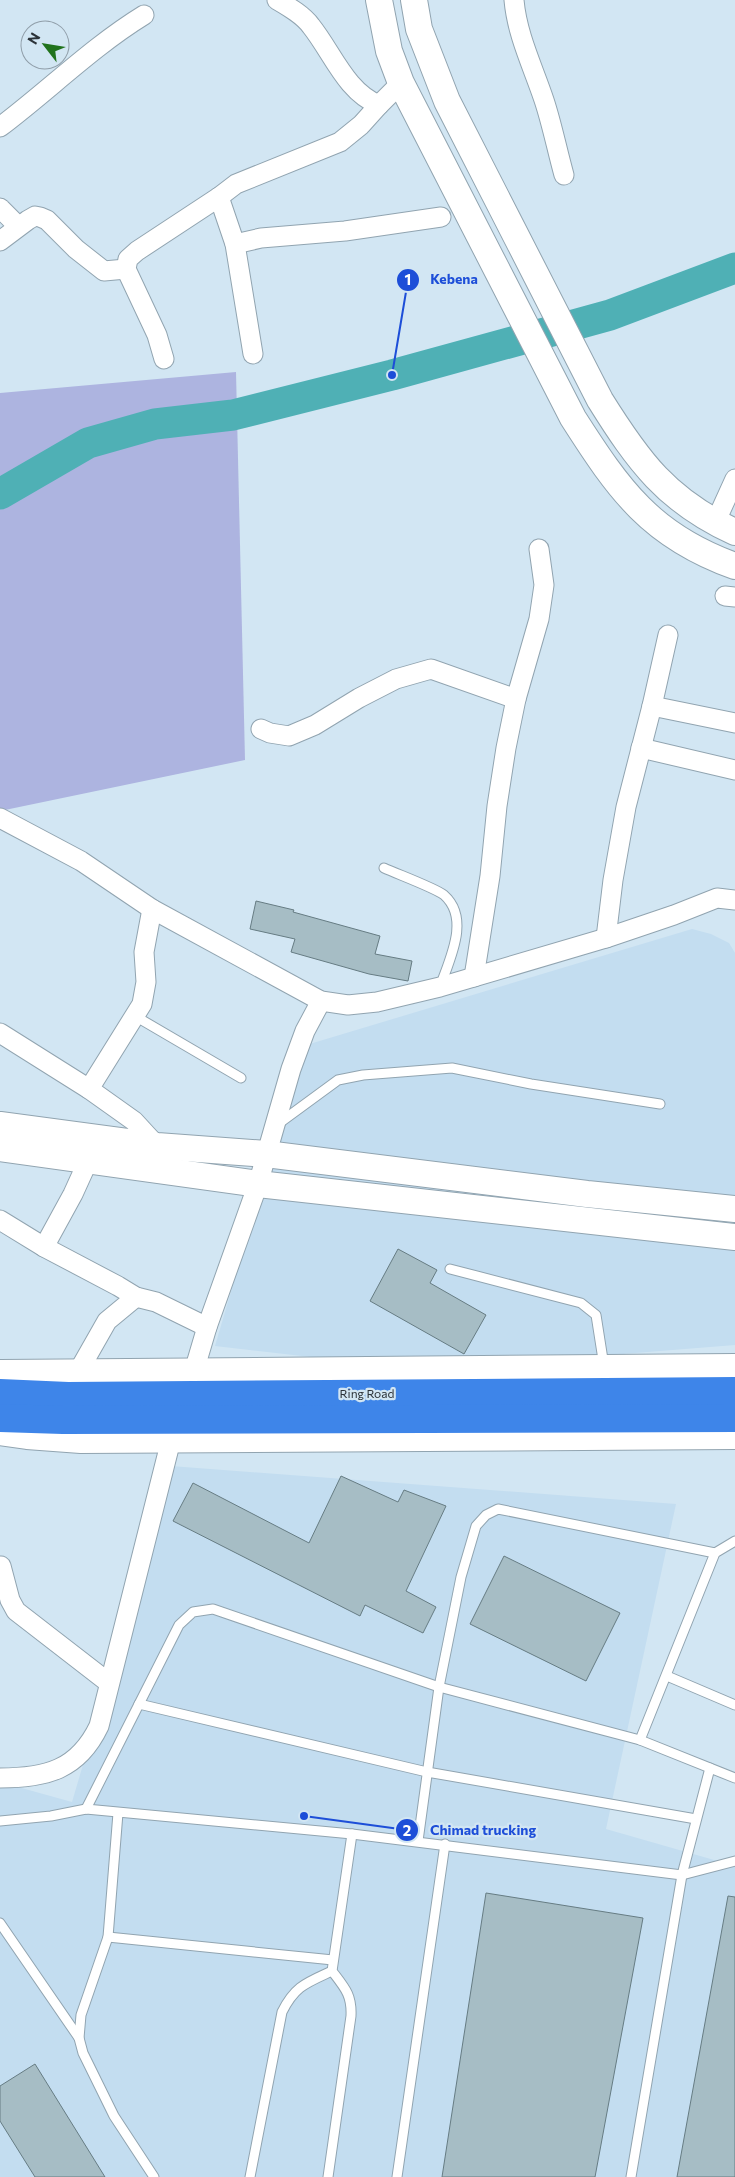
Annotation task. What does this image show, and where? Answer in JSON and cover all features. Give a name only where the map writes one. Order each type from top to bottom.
[{"type":"highway","name":"Ring Road","points":[[0,1393],[78,1396],[735,1391]]},
{"type":"highway","name":"Ring Road","points":[[0,1418],[63,1420],[735,1418]]},
{"type":"main road","points":[[379,0],[389,51],[401,83],[423,122],[574,418],[604,466],[629,498],[668,533],[697,549],[735,566]]},
{"type":"main road","points":[[414,0],[419,29],[446,101],[600,400],[627,443],[649,472],[672,494],[725,527]]},
{"type":"main road","points":[[0,1125],[157,1146],[266,1154],[587,1194],[735,1209]]},
{"type":"main road","points":[[0,1148],[258,1184],[735,1237]]},
{"type":"main road","points":[[0,1373],[735,1368]]},
{"type":"main road","points":[[0,1432],[81,1440],[735,1436]]},
{"type":"street","points":[[277,0],[310,25],[354,87],[369,101],[379,105]]},
{"type":"street","points":[[514,0],[522,36],[544,101],[564,175]]},
{"type":"street","points":[[0,127],[122,29],[144,15]]},
{"type":"street","points":[[164,359],[157,335],[126,269],[128,259],[236,184],[340,142],[361,125],[401,83]]},
{"type":"street","points":[[219,197],[235,244],[253,354]]},
{"type":"street","points":[[0,208],[18,226]]},
{"type":"street","points":[[0,241],[18,226],[35,216],[40,217],[48,220],[76,249],[104,271],[126,269]]},
{"type":"street","points":[[235,244],[261,238],[345,230],[441,217]]},
{"type":"street","points":[[725,527],[735,479]]},
{"type":"street","points":[[474,977],[490,876],[497,806],[516,699],[539,619],[544,585],[539,549]]},
{"type":"street","points":[[606,938],[613,880],[626,807],[668,634]]},
{"type":"street","points":[[261,729],[270,733],[289,736],[315,725],[359,698],[396,679],[431,669],[516,699]]},
{"type":"street","points":[[652,706],[735,723]]},
{"type":"street","points":[[641,748],[735,770]]},
{"type":"street","points":[[0,818],[81,861],[152,909],[321,1002],[348,1005],[377,1002],[440,987],[606,938],[717,898],[735,900]]},
{"type":"street","points":[[90,1089],[142,1004],[146,982],[144,952],[152,909]]},
{"type":"street","points":[[194,1371],[207,1326],[258,1184],[305,1031],[321,1002]]},
{"type":"street","points":[[0,1033],[90,1089],[134,1121],[157,1146]]},
{"type":"street","points":[[44,1248],[73,1194],[88,1161]]},
{"type":"street","points":[[0,1220],[44,1248],[136,1297],[156,1302],[207,1326]]},
{"type":"street","points":[[78,1372],[107,1321],[136,1297]]},
{"type":"street","points":[[0,1778],[54,1772],[83,1752],[92,1740],[99,1726],[171,1440]]},
{"type":"street","points":[[1,1566],[10,1600],[16,1610],[110,1683]]},
{"type":"lane","points":[[384,868],[444,895],[452,905],[458,921],[456,941],[440,987]]},
{"type":"lane","points":[[135,1016],[241,1078]]},
{"type":"lane","points":[[274,1127],[338,1080],[363,1075],[452,1068],[531,1084],[660,1104]]},
{"type":"lane","points":[[450,1269],[581,1303],[596,1315],[604,1368]]},
{"type":"lane","points":[[418,1841],[439,1687],[461,1577],[476,1526],[486,1514],[498,1509],[716,1553]]},
{"type":"lane","points":[[640,1740],[716,1553],[735,1541]]},
{"type":"lane","points":[[86,1809],[179,1625],[193,1612],[214,1609],[439,1687],[640,1740],[735,1778]]},
{"type":"lane","points":[[667,1676],[735,1705]]},
{"type":"lane","points":[[139,1704],[428,1772],[696,1819]]},
{"type":"lane","points":[[631,2177],[682,1875],[710,1768]]},
{"type":"lane","points":[[0,1821],[51,1816],[86,1809],[118,1814],[418,1841],[682,1875],[735,1861]]},
{"type":"lane","points":[[79,2038],[81,2015],[108,1937],[118,1814]]},
{"type":"lane","points":[[328,2177],[352,2001],[332,1971],[352,1834]]},
{"type":"lane","points":[[397,2177],[445,1844]]},
{"type":"lane","points":[[0,1923],[79,2038],[83,2053],[114,2116],[154,2177]]},
{"type":"lane","points":[[108,1937],[333,1960]]},
{"type":"lane","points":[[250,2177],[282,2012],[290,1995],[304,1984],[332,1971]]},
{"type":"shaded area","points":[[236,372],[245,760],[0,811],[0,393]]},
{"type":"shaded area","points":[[692,929],[711,934],[729,943],[735,953],[735,1345],[610,1355],[354,1362],[215,1346],[303,1046]]},
{"type":"shaded area","points":[[171,1466],[676,1504],[606,1829],[735,1866],[735,2177],[0,2177],[0,1782],[72,1802]]},
{"type":"building","points":[[256,901],[294,910],[293,912],[380,936],[375,954],[412,961],[408,981],[369,974],[291,952],[295,939],[250,929]]},
{"type":"building","points":[[398,1249],[437,1270],[430,1283],[486,1315],[464,1354],[370,1301]]},
{"type":"building","points":[[341,1476],[398,1502],[404,1490],[446,1506],[406,1591],[436,1607],[423,1633],[365,1605],[360,1616],[173,1521],[193,1483],[309,1543]]},
{"type":"building","points":[[504,1556],[620,1613],[586,1681],[470,1624]]},
{"type":"building","points":[[486,1893],[643,1918],[595,2177],[442,2177]]},
{"type":"building","points":[[728,1896],[735,1897],[735,2177],[677,2177]]},
{"type":"building","points":[[35,2064],[105,2177],[35,2177],[0,2121],[0,2086]]},
{"type":"waterway","points":[[0,494],[88,443],[155,424],[233,415],[392,375],[610,315],[735,268]]},
{"type":"place","name":"Kebena","points":[[392,375]]},
{"type":"place","name":"Chimad trucking","points":[[304,1816]]}]
